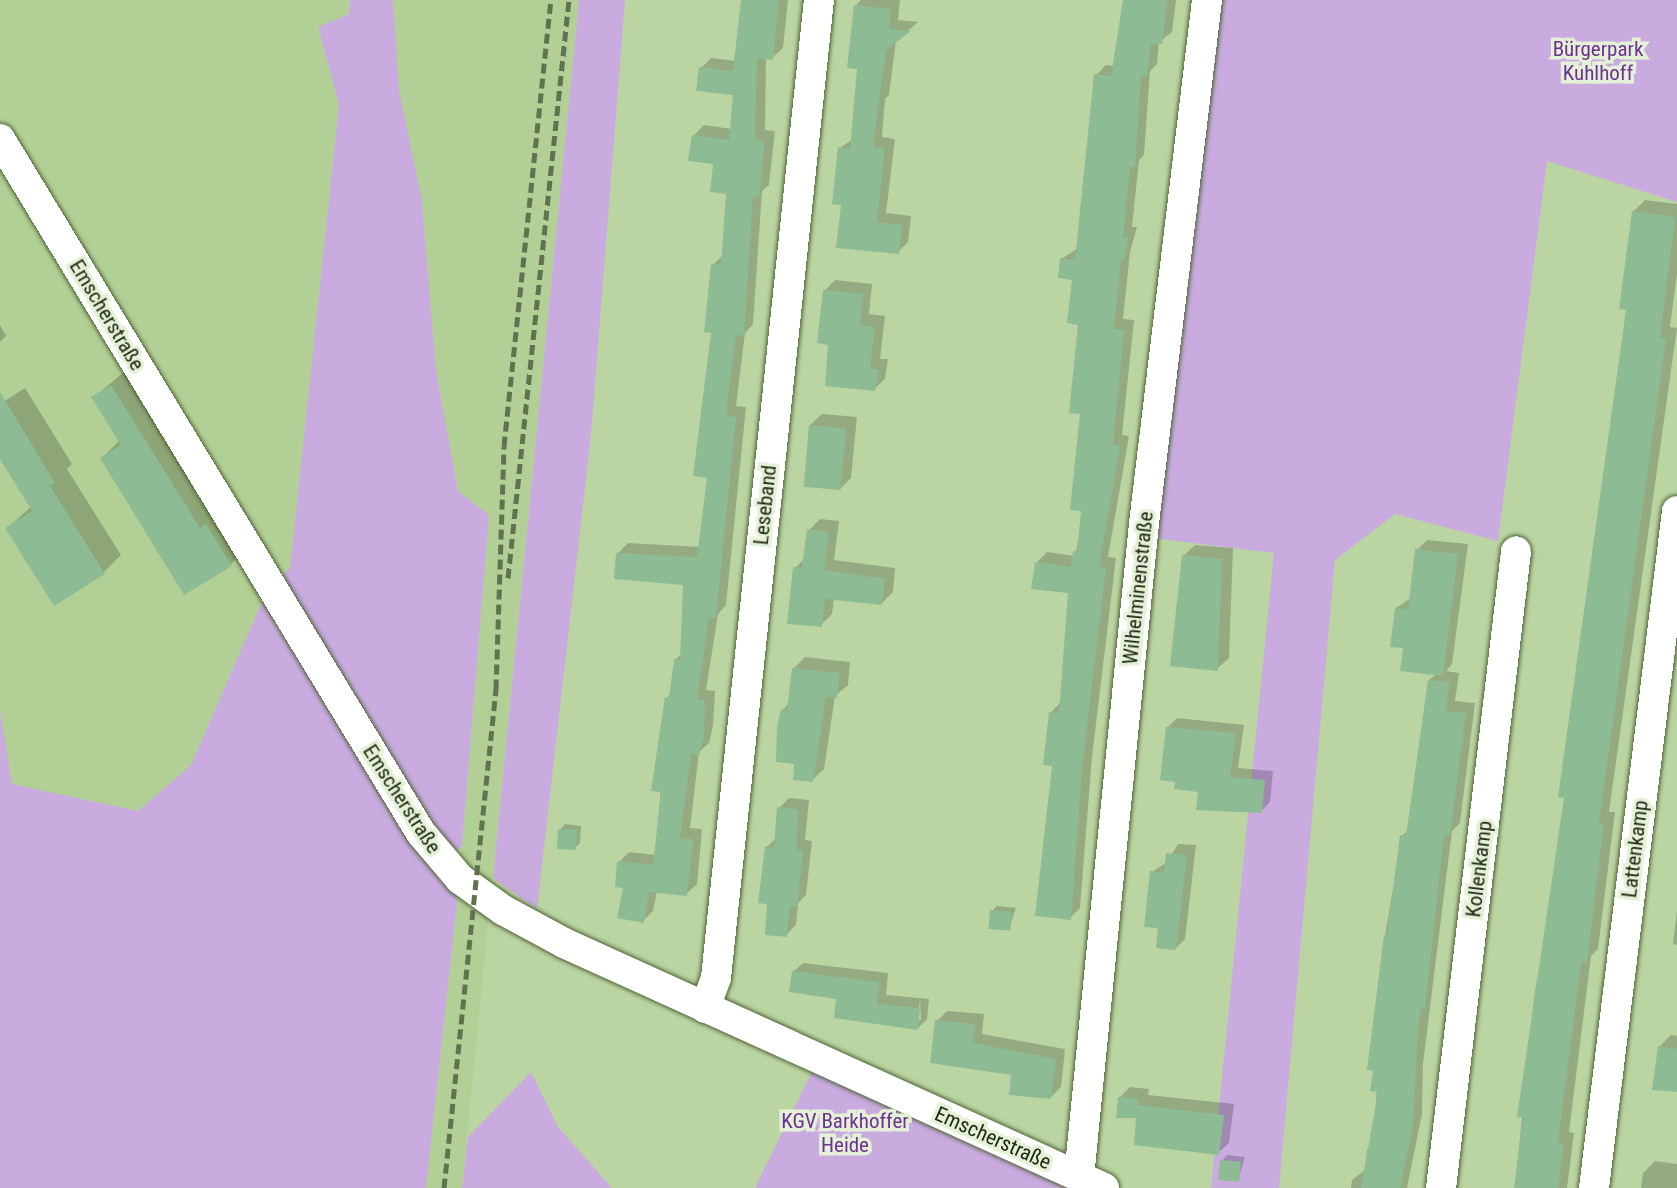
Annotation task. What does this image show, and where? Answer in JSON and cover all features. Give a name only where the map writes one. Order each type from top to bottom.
[{"type":"street","name":"Leseband","points":[[705,1008],[716,978],[819,0]]},
{"type":"street","name":"Wilhelminenstraße","points":[[1092,1183],[1144,523],[1207,0]]},
{"type":"street","name":"Emscherstraße","points":[[0,139],[432,848],[475,891],[529,926],[1092,1183]]},
{"type":"street","name":"Lattenkamp","points":[[1594,1188],[1677,511]]},
{"type":"street","name":"Kollenkamp","points":[[1441,1188],[1516,551]]},
{"type":"shaded area","points":[[0,0],[350,0],[349,14],[318,28],[339,105],[290,568],[265,595],[191,765],[138,811],[11,784],[0,710]]},
{"type":"shaded area","points":[[393,0],[579,0],[462,1188],[426,1188],[459,884],[489,515],[458,491],[436,371],[422,201],[399,90]]},
{"type":"green space","points":[[350,0],[393,0],[399,90],[422,201],[436,371],[458,491],[489,515],[462,846],[449,857],[279,579],[290,568],[339,105],[318,27],[349,14]]},
{"type":"green space","points":[[579,0],[625,0],[591,435],[537,909],[493,878]]},
{"type":"green space","name":"Bürgerpark Kuhlhoff","points":[[1216,0],[1677,0],[1677,202],[1547,161],[1498,541],[1395,514],[1335,560],[1279,1188],[1211,1188],[1274,553],[1144,537]]},
{"type":"green space","points":[[265,595],[459,884],[426,1188],[0,1188],[0,710],[12,784],[138,811],[191,765]]},
{"type":"green space","name":"KGV Barkhoffer Heide","points":[[817,1061],[1096,1188],[755,1188]]},
{"type":"green space","points":[[531,1072],[558,1127],[612,1188],[462,1188],[468,1137]]},
{"type":"building","points":[[741,0],[779,0],[773,60],[757,58],[755,139],[765,141],[759,197],[753,197],[744,336],[736,335],[726,416],[736,417],[716,618],[709,617],[697,700],[705,701],[704,737],[699,755],[691,754],[680,838],[693,839],[687,896],[649,892],[644,923],[617,918],[623,888],[615,887],[617,861],[653,865],[661,792],[651,791],[665,697],[669,698],[674,659],[680,660],[683,585],[614,579],[616,553],[697,557],[707,478],[693,476],[711,333],[704,332],[711,264],[721,265],[726,194],[710,192],[713,164],[688,161],[692,135],[729,140],[733,95],[696,91],[699,67],[733,71]]},
{"type":"building","points":[[1123,0],[1167,0],[1162,44],[1151,43],[1147,76],[1141,76],[1135,167],[1130,167],[1123,237],[1128,237],[1125,260],[1121,259],[1114,329],[1124,330],[1113,445],[1120,446],[1099,567],[1106,568],[1082,769],[1071,920],[1035,916],[1052,766],[1043,765],[1049,712],[1059,713],[1068,593],[1031,589],[1035,562],[1071,567],[1073,551],[1077,552],[1081,511],[1070,510],[1080,414],[1069,413],[1078,325],[1067,323],[1072,280],[1058,278],[1060,258],[1075,260],[1094,74],[1111,76]]},
{"type":"building","points":[[854,5],[891,9],[889,29],[911,31],[886,50],[873,147],[885,148],[877,222],[902,225],[899,254],[836,248],[841,205],[832,204],[838,147],[850,149],[857,69],[847,68]]},
{"type":"building","points":[[1632,211],[1675,217],[1660,338],[1666,339],[1599,823],[1604,823],[1587,963],[1581,962],[1558,1143],[1564,1144],[1558,1188],[1514,1188],[1523,1118],[1517,1117],[1564,798],[1558,797],[1626,310],[1619,309]]},
{"type":"building","points":[[823,290],[863,294],[860,325],[875,327],[870,369],[879,370],[875,391],[825,386],[828,345],[817,343]]},
{"type":"building","points":[[111,385],[200,528],[206,524],[232,566],[184,595],[100,458],[121,445],[91,397]]},
{"type":"building","points":[[0,392],[55,483],[50,486],[105,574],[54,606],[5,528],[32,511],[0,459]]},
{"type":"building","points":[[809,425],[846,428],[840,490],[804,487]]},
{"type":"building","points":[[807,529],[829,532],[824,570],[885,579],[882,605],[825,599],[822,627],[787,624],[793,567],[802,568]]},
{"type":"building","points":[[1415,549],[1458,554],[1443,676],[1400,671],[1403,648],[1390,647],[1395,608],[1408,609]]},
{"type":"building","points":[[1182,555],[1222,559],[1218,671],[1170,666]]},
{"type":"building","points":[[792,668],[840,673],[837,698],[826,697],[813,782],[793,780],[794,764],[776,762],[777,726],[781,709],[787,710]]},
{"type":"building","points":[[1428,680],[1450,682],[1446,711],[1466,713],[1450,836],[1444,835],[1425,1009],[1421,1008],[1418,1030],[1413,1126],[1400,1188],[1361,1188],[1378,1092],[1370,1091],[1373,1071],[1367,1070],[1384,935],[1387,936],[1400,835],[1406,836]]},
{"type":"building","points":[[1166,727],[1236,733],[1230,777],[1265,780],[1262,813],[1196,810],[1198,792],[1174,789],[1175,782],[1160,780]]},
{"type":"building","points":[[777,807],[799,809],[796,850],[803,850],[797,907],[790,906],[787,937],[765,935],[767,904],[758,903],[765,846],[774,847]]},
{"type":"building","points":[[558,829],[577,830],[576,850],[557,849]]},
{"type":"building","points":[[1166,853],[1187,855],[1176,950],[1156,948],[1158,928],[1144,927],[1150,871],[1164,872]]},
{"type":"building","points":[[990,910],[1012,912],[1010,931],[988,929]]},
{"type":"building","points":[[792,971],[879,982],[877,1004],[920,1008],[918,1030],[834,1018],[836,999],[789,992]]},
{"type":"building","points":[[935,1020],[975,1024],[973,1043],[1056,1059],[1051,1099],[1009,1095],[1011,1075],[930,1063]]},
{"type":"building","points":[[1658,1046],[1677,1049],[1677,1092],[1652,1090]]},
{"type":"building","points":[[1118,1097],[1139,1099],[1138,1105],[1224,1115],[1219,1155],[1134,1145],[1136,1118],[1116,1118]]},
{"type":"building","points":[[1220,1160],[1241,1162],[1239,1182],[1218,1180]]},
{"type":"railway","points":[[444,1188],[496,689],[504,446],[551,0]]},
{"type":"railway","points":[[508,578],[569,0]]}]
